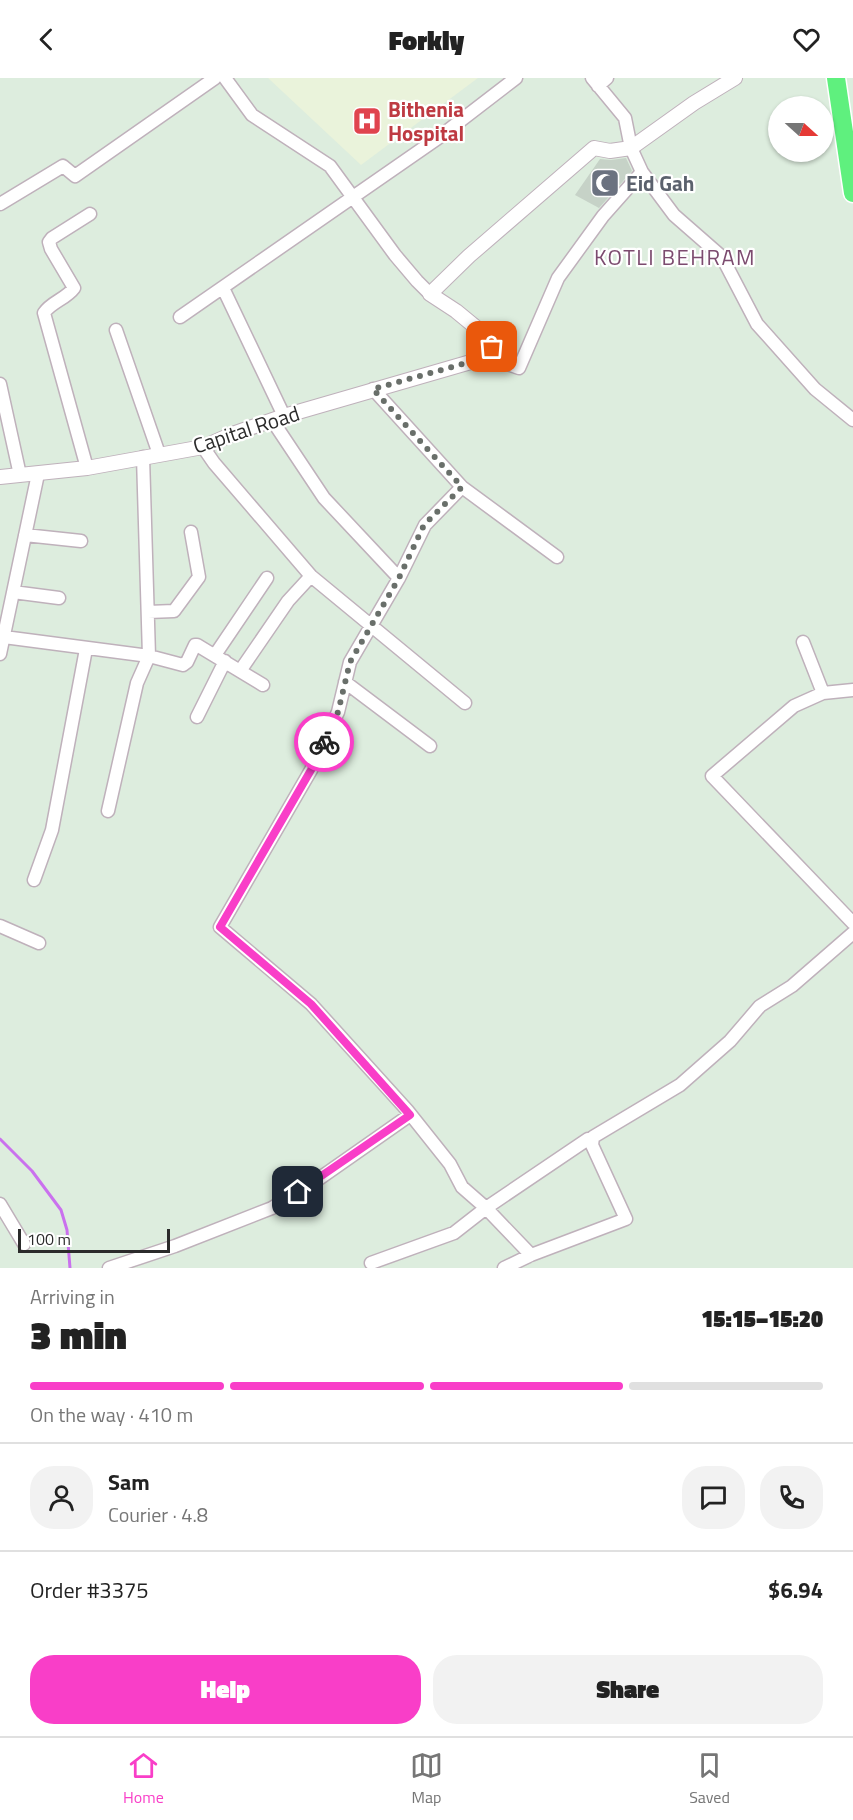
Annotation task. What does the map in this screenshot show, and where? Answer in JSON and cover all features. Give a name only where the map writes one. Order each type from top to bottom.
[{"type":"main road","points":[[836,78],[853,193]]},
{"type":"street","points":[[0,204],[63,166],[75,176],[215,78]]},
{"type":"street","points":[[225,78],[252,115],[330,166],[395,255],[417,281],[430,294],[456,311],[490,339],[492,347],[488,357],[519,368],[558,278],[603,216],[642,172]]},
{"type":"street","points":[[180,317],[438,138],[516,78]]},
{"type":"street","points":[[430,294],[469,256],[594,148],[610,151],[631,148],[694,103],[735,78]]},
{"type":"street","points":[[599,81],[625,118],[631,148],[642,172],[674,215],[722,257],[757,324],[815,389],[853,420]]},
{"type":"street","points":[[87,468],[44,313],[47,308],[74,288],[49,242],[90,214]]},
{"type":"street","points":[[223,288],[278,418],[324,498],[399,578]]},
{"type":"street","points":[[116,330],[159,454]]},
{"type":"street","name":"Capital Road","points":[[0,477],[87,468],[203,447],[278,418],[488,357]]},
{"type":"street","points":[[0,384],[20,475]]},
{"type":"street","points":[[373,389],[462,487],[557,557]]},
{"type":"street","points":[[203,447],[214,463],[311,576],[465,703]]},
{"type":"street","points":[[108,811],[137,684],[149,656],[143,457]]},
{"type":"street","points":[[38,474],[1,646],[86,649],[149,656],[183,665],[197,645],[263,686]]},
{"type":"street","points":[[462,487],[424,525],[399,578],[350,662],[338,712],[311,770],[220,927],[311,1004],[410,1115],[450,1164],[462,1187],[486,1208],[531,1255]]},
{"type":"street","points":[[148,612],[174,611],[200,577],[190,532]]},
{"type":"street","points":[[25,535],[81,541]]},
{"type":"street","points":[[240,671],[288,601],[311,576]]},
{"type":"street","points":[[197,717],[220,658],[267,578]]},
{"type":"street","points":[[13,592],[59,598]]},
{"type":"street","points":[[803,642],[823,693]]},
{"type":"street","points":[[34,880],[52,830],[86,649]]},
{"type":"street","points":[[345,682],[430,746]]},
{"type":"street","points":[[853,690],[823,693],[794,706],[712,776],[853,923]]},
{"type":"street","points":[[0,926],[39,943]]},
{"type":"street","points":[[504,1268],[531,1255],[626,1219],[592,1145],[593,1137],[680,1085],[730,1041],[760,1005],[792,986],[853,933]]},
{"type":"street","points":[[109,1268],[175,1246],[272,1208],[310,1185],[410,1115]]},
{"type":"street","points":[[371,1263],[454,1233],[486,1208],[588,1138]]},
{"type":"street","points":[[0,1204],[24,1244]]},
{"type":"shaded area","name":"Bithenia Hospital","points":[[268,78],[478,78],[361,165]]},
{"type":"building","name":"Eid Gah","points":[[626,158],[632,171],[599,208],[575,195],[600,159]]},
{"type":"waterway","points":[[0,1139],[32,1171],[61,1210],[67,1230],[70,1268]]},
{"type":"way so far","points":[[324,742],[338,712],[350,662],[399,578],[424,525],[462,487],[373,389],[488,357],[492,347]]},
{"type":"place","name":"Bithenia Hospital","points":[[367,121]]},
{"type":"place","name":"Eid Gah","points":[[605,183]]},
{"type":"district","name":"KOTLI BEHRAM","points":[[675,257]]},
{"type":"route","points":[[298,1192],[410,1115],[311,1004],[220,927],[311,770],[324,742]]}]
